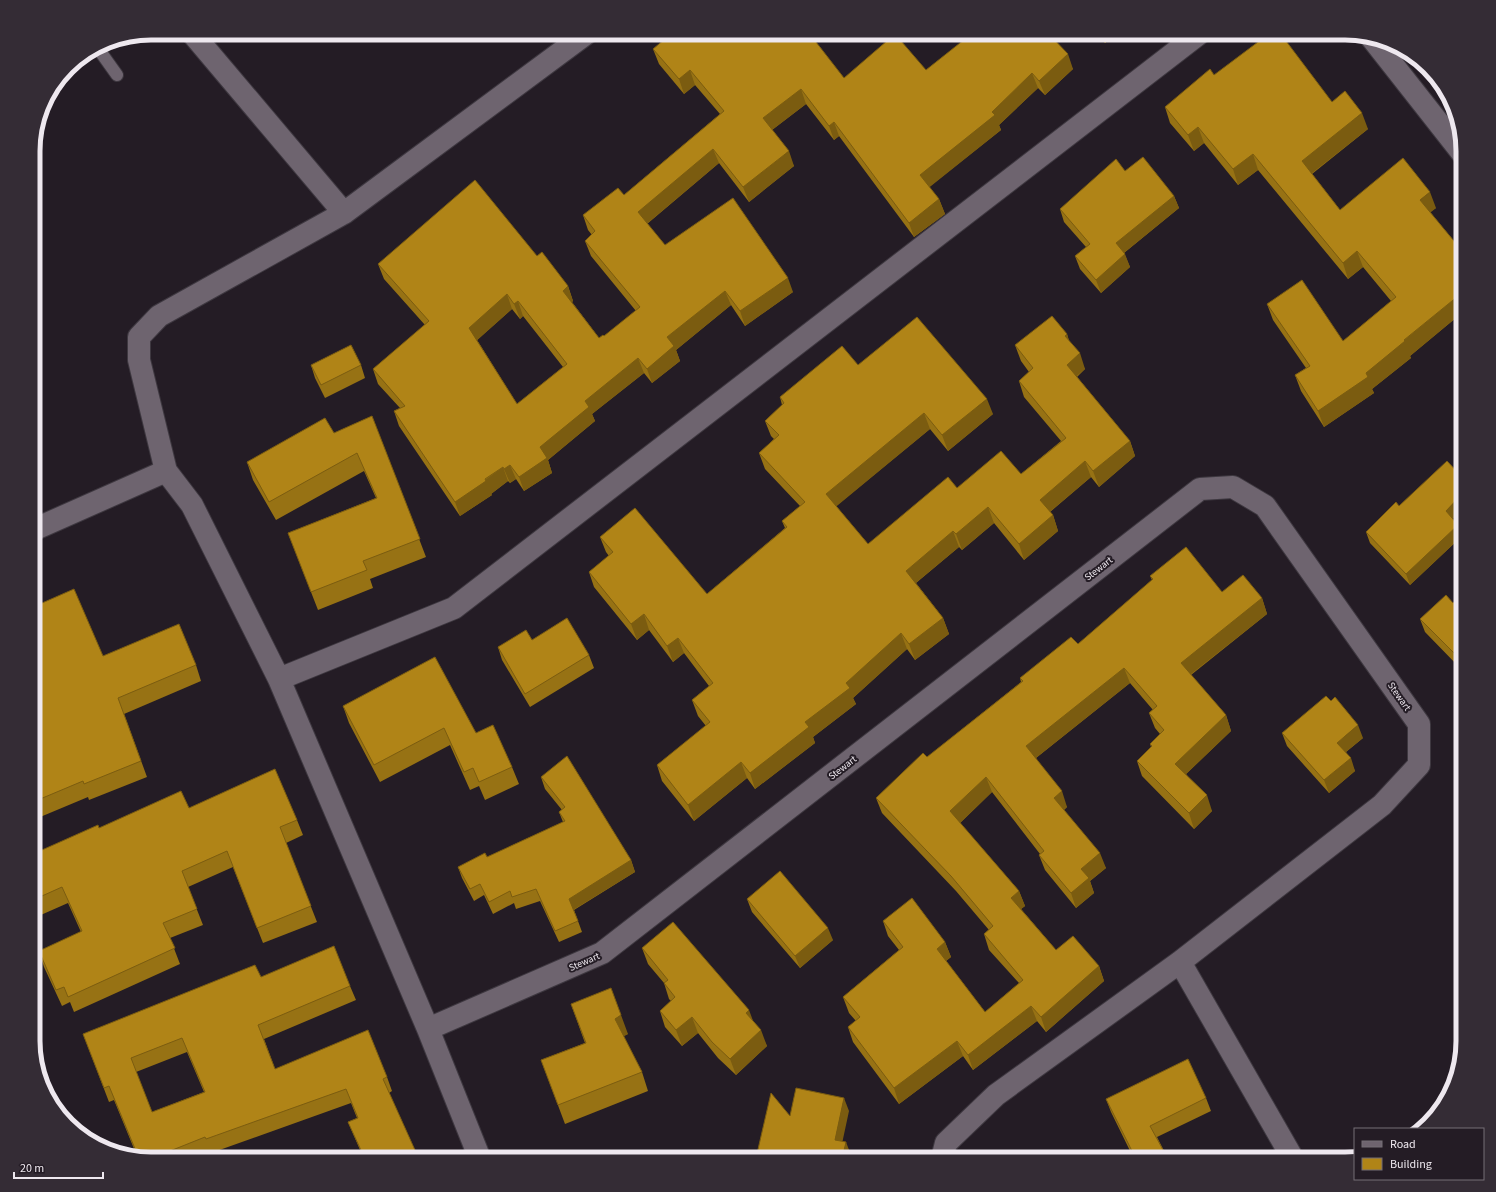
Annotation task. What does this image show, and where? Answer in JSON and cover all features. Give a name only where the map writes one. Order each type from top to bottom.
[{"type":"street","points":[[198,40],[344,213]]},
{"type":"street","points":[[477,1152],[428,1029],[279,679],[192,505],[166,471],[139,360],[139,337],[159,316],[344,213],[578,40]]},
{"type":"street","points":[[279,679],[454,608],[1191,40]]},
{"type":"street","points":[[1377,45],[1456,145]]},
{"type":"street","points":[[40,527],[166,471]]},
{"type":"street","name":"Stewart","points":[[428,1029],[602,953],[1200,490],[1233,487],[1265,506],[1419,724],[1420,765],[1382,805],[1180,962],[996,1095],[946,1143],[944,1152]]},
{"type":"street","points":[[1180,962],[1289,1152]]},
{"type":"lane","points":[[101,52],[118,75]]},
{"type":"building","points":[[664,40],[814,40],[844,78],[888,40],[900,40],[926,70],[964,40],[1055,40],[1068,54],[1039,81],[1032,73],[992,112],[995,115],[920,175],[939,199],[909,223],[834,122],[829,126],[801,89],[763,118],[789,151],[743,187],[713,149],[638,212],[665,245],[733,198],[788,278],[740,311],[725,291],[667,337],[674,346],[647,369],[638,358],[585,401],[589,407],[540,447],[547,458],[519,477],[510,465],[504,469],[503,467],[485,479],[486,481],[455,502],[394,411],[405,406],[373,369],[429,321],[378,264],[475,180],[537,256],[542,252],[568,286],[563,291],[599,338],[603,335],[604,336],[640,307],[585,241],[595,231],[583,215],[618,188],[624,195],[724,111],[690,70],[679,79],[653,49]],"holes":[[[507,294],[514,304],[518,301],[567,364],[517,404],[469,328]]]},
{"type":"building","points":[[1261,40],[1285,40],[1332,102],[1345,91],[1362,113],[1302,161],[1340,210],[1403,158],[1430,192],[1420,200],[1456,244],[1456,298],[1366,373],[1368,377],[1318,411],[1295,375],[1310,366],[1267,304],[1302,280],[1343,341],[1396,297],[1357,251],[1343,263],[1253,154],[1233,169],[1198,127],[1188,135],[1165,107],[1210,69],[1214,75]]},
{"type":"building","points":[[1143,157],[1174,196],[1116,243],[1125,254],[1096,280],[1075,256],[1090,244],[1060,209],[1116,159],[1125,171]]},
{"type":"building","points":[[1052,316],[1067,334],[1065,336],[1080,353],[1067,365],[1130,441],[1093,471],[1085,461],[1040,500],[1053,515],[1019,544],[988,507],[956,534],[953,531],[906,571],[943,618],[909,644],[901,633],[846,683],[850,688],[805,722],[809,727],[750,773],[741,762],[688,805],[657,765],[710,722],[692,700],[713,683],[678,638],[667,646],[644,614],[631,624],[589,572],[613,552],[600,537],[635,508],[707,594],[787,527],[782,521],[805,502],[759,453],[779,435],[765,421],[784,403],[780,397],[842,346],[858,365],[917,317],[987,399],[942,435],[924,413],[826,494],[868,544],[948,477],[957,488],[1001,451],[1021,474],[1066,438],[1019,381],[1033,368],[1015,345]]},
{"type":"building","points":[[351,345],[361,365],[321,385],[311,365]]},
{"type":"building","points":[[372,416],[420,539],[363,561],[367,570],[311,592],[288,533],[377,498],[357,453],[269,502],[247,462],[325,418],[334,433]]},
{"type":"building","points":[[1447,461],[1456,471],[1456,500],[1446,511],[1456,523],[1456,527],[1406,574],[1366,532],[1396,502],[1399,506]]},
{"type":"building","points":[[1186,547],[1222,592],[1243,575],[1262,598],[1181,663],[1226,715],[1175,764],[1207,795],[1189,813],[1137,761],[1152,746],[1150,744],[1164,730],[1149,713],[1157,706],[1124,668],[1026,746],[1062,791],[1054,798],[1100,853],[1081,869],[1089,878],[1071,893],[1039,855],[1044,851],[986,777],[950,811],[1019,891],[1011,898],[1056,950],[1073,936],[1099,966],[1041,1017],[1031,1006],[968,1055],[957,1041],[894,1088],[848,1027],[860,1017],[843,997],[903,947],[883,921],[912,898],[945,942],[937,949],[985,1012],[1023,980],[984,934],[993,926],[951,876],[876,798],[923,753],[927,757],[1023,681],[1020,678],[1071,637],[1078,644],[1153,579],[1150,576]]},
{"type":"building","points":[[74,589],[103,656],[179,624],[196,665],[118,698],[141,761],[84,784],[83,781],[40,799],[40,604]]},
{"type":"building","points":[[1446,595],[1453,603],[1456,600],[1456,655],[1420,619]]},
{"type":"building","points":[[567,618],[589,655],[525,694],[498,647],[526,630],[532,640]]},
{"type":"building","points":[[435,657],[476,733],[493,725],[512,767],[479,782],[473,768],[464,772],[444,728],[374,765],[343,706]]},
{"type":"building","points":[[1326,696],[1331,701],[1335,697],[1358,725],[1337,743],[1351,758],[1324,780],[1282,733]]},
{"type":"building","points":[[567,756],[631,860],[569,899],[578,921],[555,931],[536,889],[512,897],[510,891],[489,902],[480,884],[470,889],[458,867],[485,853],[487,857],[565,821],[559,812],[565,807],[541,777]]},
{"type":"building","points":[[275,769],[297,820],[280,827],[311,906],[257,928],[227,851],[182,871],[197,909],[163,923],[175,948],[68,997],[64,987],[56,990],[40,951],[82,931],[62,887],[40,897],[40,845],[42,850],[98,825],[99,828],[181,791],[189,808]]},
{"type":"building","points":[[780,871],[828,928],[795,956],[747,899]]},
{"type":"building","points":[[673,922],[749,1010],[746,1013],[761,1030],[730,1059],[712,1042],[692,1017],[676,1030],[660,1011],[675,997],[664,983],[668,980],[642,948]]},
{"type":"building","points":[[334,946],[350,986],[258,1025],[275,1069],[368,1030],[387,1077],[383,1079],[416,1152],[362,1152],[348,1122],[358,1118],[346,1089],[206,1139],[205,1137],[168,1152],[136,1151],[109,1086],[104,1088],[83,1034],[255,965],[261,977]],"holes":[[[182,1038],[205,1092],[152,1112],[131,1058]]]},
{"type":"building","points":[[611,988],[621,1015],[615,1019],[642,1072],[558,1105],[541,1060],[586,1043],[571,1004]]},
{"type":"building","points":[[1188,1059],[1206,1098],[1150,1126],[1164,1152],[1132,1152],[1106,1099]]},
{"type":"building","points":[[796,1088],[844,1098],[835,1140],[846,1142],[844,1152],[757,1152],[771,1093],[790,1116]]}]
